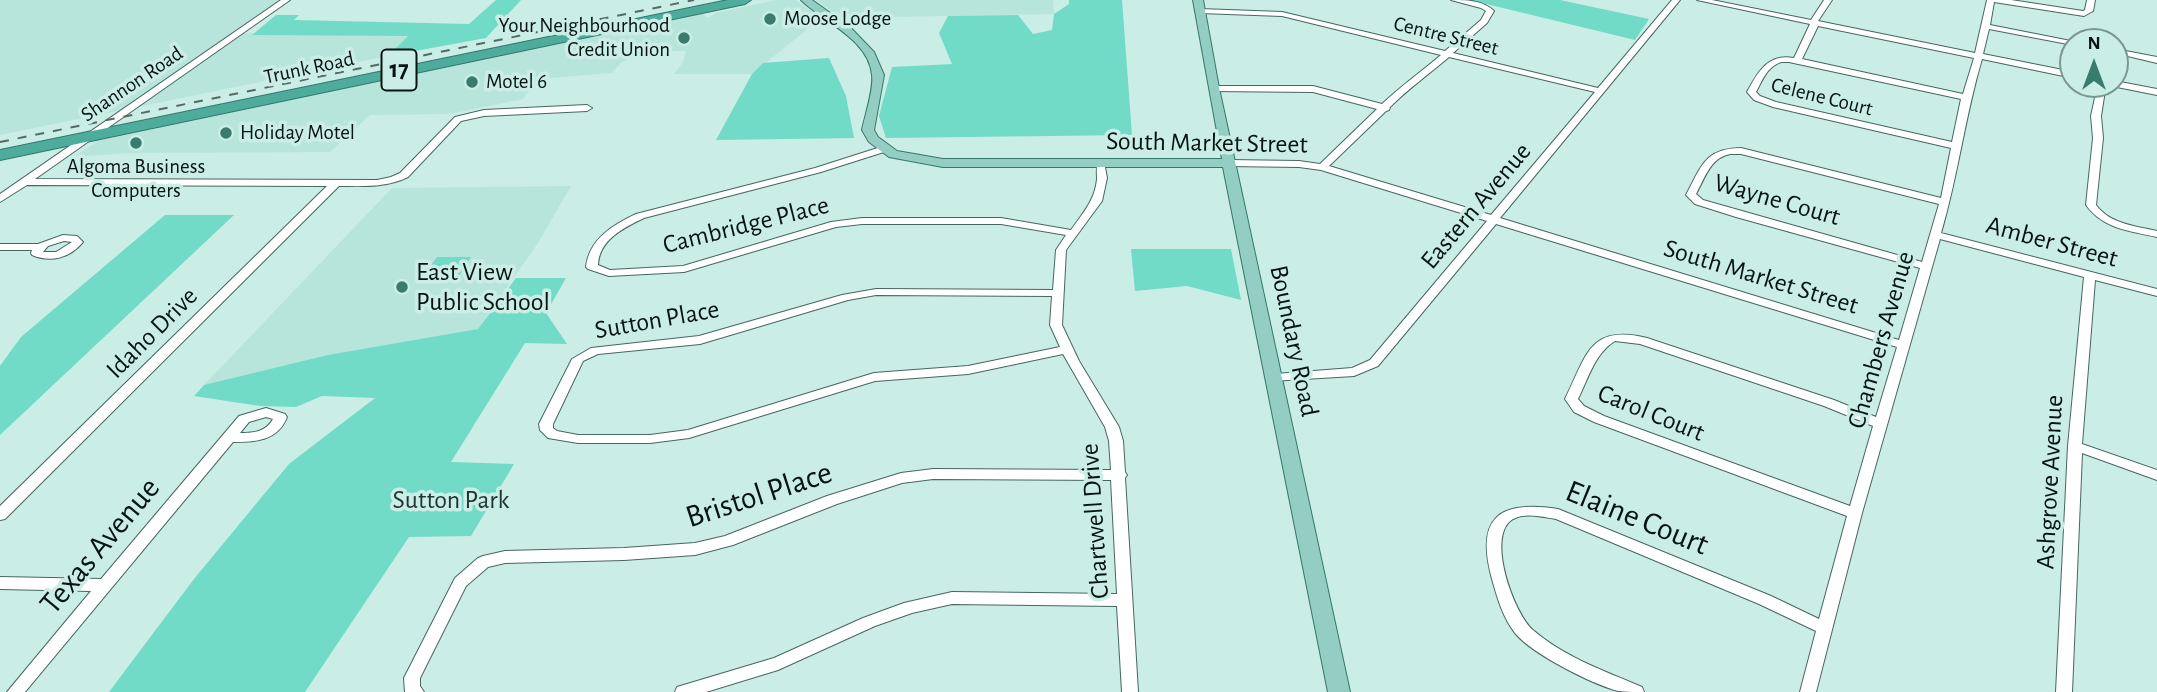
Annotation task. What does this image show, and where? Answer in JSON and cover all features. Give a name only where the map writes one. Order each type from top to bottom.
[{"type":"highway","name":"Trunk Road","points":[[0,155],[736,0]]},
{"type":"highway","name":"Trunk Road","points":[[709,6],[745,0]]},
{"type":"main road","points":[[806,0],[859,40],[875,63],[878,85],[868,118],[868,130],[884,149]]},
{"type":"main road","name":"Boundary Road","points":[[1199,6],[1213,88],[1339,692]]},
{"type":"main road","name":"South Market Street","points":[[884,149],[905,158],[943,163],[1229,163]]},
{"type":"street","name":"Shannon Road","points":[[0,199],[286,0]]},
{"type":"street","points":[[1322,167],[1387,108],[1406,86],[1484,21],[1490,10],[1455,0]]},
{"type":"street","name":"Eastern Avenue","points":[[1275,378],[1354,372],[1374,363],[1676,0]]},
{"type":"street","points":[[1701,0],[2059,72]]},
{"type":"street","points":[[1797,60],[1814,26],[1813,22],[1828,0]]},
{"type":"street","name":"Chambers Avenue","points":[[1808,692],[1855,513],[1945,202],[1966,97],[1979,55],[1991,0]]},
{"type":"street","points":[[1997,0],[2084,14],[2089,11],[2091,0]]},
{"type":"street","name":"Centre Street","points":[[1199,6],[1282,14],[1601,91]]},
{"type":"street","points":[[1984,26],[2059,40]]},
{"type":"street","points":[[2129,54],[2157,60]]},
{"type":"street","name":"Celene Court","points":[[1955,146],[1773,104],[1756,98],[1751,92],[1768,63],[1776,59],[1797,60],[1966,97]]},
{"type":"street","points":[[2129,87],[2157,92]]},
{"type":"street","points":[[1213,88],[1313,89],[1387,108]]},
{"type":"street","points":[[2099,98],[2091,205],[2096,214],[2112,223],[2157,234]]},
{"type":"street","points":[[24,182],[336,183],[394,180],[404,175],[458,119],[472,114],[587,108]]},
{"type":"street","name":"Cambridge Place","points":[[884,149],[818,170],[639,216],[622,224],[605,237],[594,254],[592,267],[609,273],[684,269],[835,224],[862,221],[1001,221],[1072,233]]},
{"type":"street","name":"Wayne Court","points":[[1927,266],[1740,215],[1699,202],[1690,195],[1715,153],[1725,149],[1945,202]]},
{"type":"street","name":"South Market Street","points":[[1229,163],[1322,167],[1903,345]]},
{"type":"street","name":"Chartwell Drive","points":[[1101,164],[1102,178],[1097,201],[1060,250],[1056,325],[1066,349],[1112,427],[1120,475],[1130,692]]},
{"type":"street","name":"Idaho Drive","points":[[0,515],[336,183]]},
{"type":"street","name":"Amber Street","points":[[1936,235],[2157,293]]},
{"type":"street","points":[[0,247],[40,247]]},
{"type":"street","name":"Ashgrove Avenue","points":[[2064,692],[2076,446],[2090,276]]},
{"type":"street","name":"Sutton Place","points":[[1056,293],[876,292],[846,297],[700,340],[595,351],[578,359],[546,424],[547,430],[553,435],[578,439],[650,439],[689,434],[874,377],[968,370],[1066,349]]},
{"type":"street","name":"Carol Court","points":[[1855,513],[1599,419],[1579,409],[1571,398],[1599,348],[1609,340],[1623,337],[1643,341],[1829,403],[1880,424]]},
{"type":"street","name":"Texas Avenue","points":[[15,692],[229,438]]},
{"type":"street","points":[[2076,446],[2157,475]]},
{"type":"street","name":"Bristol Place","points":[[416,692],[412,689],[412,678],[460,582],[483,562],[505,557],[695,549],[728,541],[832,500],[901,478],[933,474],[1120,475]]},
{"type":"street","name":"Elaine Court","points":[[1636,692],[1556,655],[1525,633],[1509,608],[1493,560],[1492,538],[1499,523],[1513,512],[1534,508],[1558,514],[1765,600],[1824,628]]},
{"type":"street","points":[[0,583],[107,585]]},
{"type":"street","points":[[683,692],[778,663],[909,607],[952,598],[1126,600]]},
{"type":"shaded area","points":[[0,0],[279,0],[231,33],[409,35],[388,56],[0,135]]},
{"type":"shaded area","points":[[776,0],[796,0],[821,18],[752,74],[674,74],[683,62],[686,51],[642,51],[622,62],[612,73],[539,79],[523,99],[450,114],[370,115],[330,152],[130,153],[73,157],[98,141],[701,13],[708,18],[716,13]]},
{"type":"shaded area","points":[[816,0],[1053,0],[1054,14],[886,17],[852,26]]},
{"type":"shaded area","name":"East View Public School","points":[[571,186],[538,243],[478,329],[204,385],[392,188]]},
{"type":"green space","points":[[496,0],[521,0],[486,38],[388,56],[408,36],[252,35],[276,15],[299,15],[294,20],[469,24]]},
{"type":"green space","points":[[1069,0],[1122,0],[1132,135],[886,138],[879,116],[892,67],[952,64],[939,33],[948,16],[1018,15],[1033,34],[1052,30],[1054,14],[1069,4]]},
{"type":"green space","points":[[1470,0],[1560,0],[1649,19],[1635,40]]},
{"type":"green space","points":[[829,58],[846,96],[854,138],[716,140],[752,74],[763,63]]},
{"type":"green space","points":[[165,215],[234,215],[0,435],[0,366],[21,337]]},
{"type":"green space","points":[[1131,249],[1231,249],[1241,300],[1187,286],[1135,291]]},
{"type":"green space","points":[[437,257],[471,257],[459,276],[423,276]]},
{"type":"green space","name":"Sutton Park","points":[[516,278],[566,278],[546,313],[567,344],[525,343],[451,462],[514,464],[471,536],[409,537],[305,692],[109,692],[194,579],[289,464],[375,398],[322,396],[296,407],[260,406],[194,396],[204,385],[328,355],[478,329]]},
{"type":"railway","points":[[0,142],[694,0]]},
{"type":"place","name":"Moose Lodge","points":[[770,19]]},
{"type":"place","name":"Your Neighbourhood Credit Union","points":[[684,38]]},
{"type":"place","name":"Motel 6","points":[[472,82]]},
{"type":"place","name":"Holiday Motel","points":[[226,133]]},
{"type":"place","name":"Algoma Business Computers","points":[[136,143]]},
{"type":"place","name":"East View Public School","points":[[402,287]]}]
